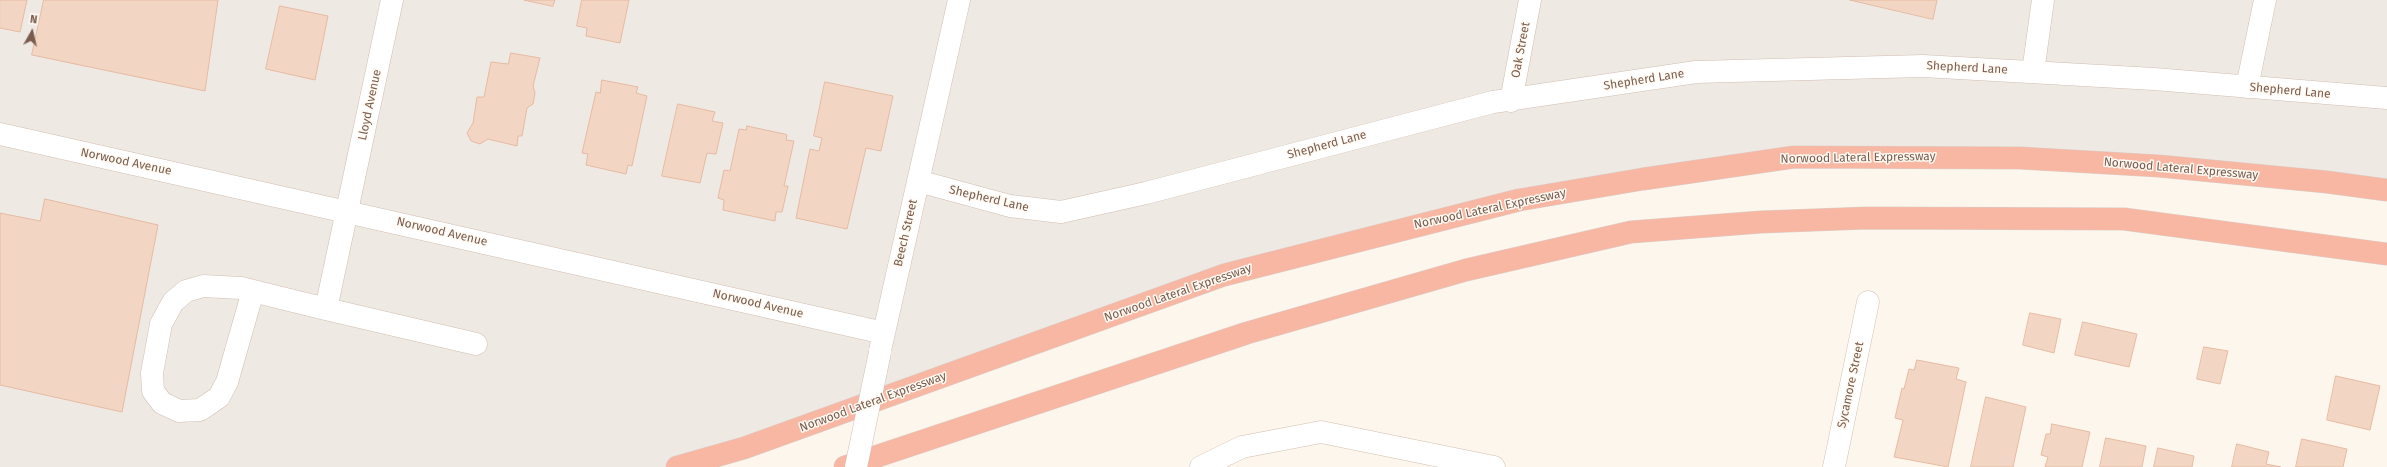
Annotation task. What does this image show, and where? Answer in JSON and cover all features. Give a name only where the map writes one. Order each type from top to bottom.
[{"type":"highway","name":"Norwood Lateral Expressway","points":[[677,467],[744,448],[1224,275],[1519,200],[1643,179],[1794,157],[2020,158],[2159,166],[2327,182],[2387,190]]},
{"type":"highway","points":[[845,467],[1247,333],[1466,270],[1631,232],[1867,218],[2124,219],[2387,254]]},
{"type":"street","name":"Lloyd Avenue","points":[[326,309],[392,0]]},
{"type":"street","name":"Beech Street","points":[[856,467],[882,342],[959,0]]},
{"type":"street","name":"Oak Street","points":[[1511,101],[1530,0]]},
{"type":"street","points":[[2033,72],[2043,0]]},
{"type":"street","points":[[2247,87],[2265,0]]},
{"type":"street","name":"Shepherd Lane","points":[[918,181],[1010,206],[1061,212],[1146,193],[1493,102],[1511,101],[1696,72],[1923,66],[2033,72],[2384,98]]},
{"type":"street","name":"Norwood Avenue","points":[[0,134],[348,211],[882,342]]},
{"type":"street","points":[[253,291],[227,382],[219,397],[200,410],[179,411],[162,403],[153,391],[152,373],[161,324],[173,302],[186,291],[203,286],[220,285],[253,291],[476,344]]},
{"type":"street","name":"Sycamore Street","points":[[1834,467],[1868,302]]},
{"type":"street","points":[[1201,467],[1242,447],[1321,432],[1429,460],[1494,467]]},
{"type":"shaded area","points":[[0,0],[2387,0],[2387,190],[2327,182],[1794,157],[1378,234],[677,467],[0,467]]},
{"type":"building","points":[[0,0],[27,0],[20,32],[0,28]]},
{"type":"building","points":[[44,0],[218,0],[205,91],[32,55]]},
{"type":"building","points":[[524,0],[555,0],[553,6]]},
{"type":"building","points":[[582,0],[629,0],[620,43],[586,36],[587,28],[577,26]]},
{"type":"building","points":[[1850,0],[1937,0],[1933,19]]},
{"type":"building","points":[[280,6],[328,16],[315,80],[266,69]]},
{"type":"building","points":[[511,53],[540,58],[533,86],[535,93],[533,104],[527,108],[522,136],[518,136],[517,146],[488,139],[480,144],[471,141],[467,133],[473,123],[477,97],[484,97],[491,62],[508,64]]},
{"type":"building","points":[[602,80],[638,87],[636,93],[647,96],[632,166],[628,165],[626,174],[586,165],[588,154],[582,153],[596,92],[600,93]]},
{"type":"building","points":[[825,82],[893,96],[881,151],[866,148],[847,229],[796,218],[810,149],[819,151],[822,138],[814,136]]},
{"type":"building","points":[[678,104],[715,112],[712,121],[723,123],[716,154],[707,153],[700,183],[662,176]]},
{"type":"building","points":[[747,126],[784,134],[787,135],[786,140],[794,141],[784,186],[788,186],[782,212],[776,212],[775,221],[723,210],[724,200],[718,198],[724,170],[730,171],[739,129],[746,130]]},
{"type":"building","points":[[45,199],[158,225],[122,412],[0,385],[0,213],[40,221]]},
{"type":"building","points":[[2030,313],[2061,319],[2054,353],[2023,345]]},
{"type":"building","points":[[2083,322],[2137,334],[2129,367],[2075,355]]},
{"type":"building","points":[[2204,347],[2228,351],[2220,384],[2197,379]]},
{"type":"building","points":[[1917,360],[1959,368],[1956,379],[1966,382],[1948,467],[1894,457],[1903,420],[1895,418],[1902,388],[1904,389],[1909,369],[1914,370]]},
{"type":"building","points":[[2336,376],[2380,386],[2370,430],[2327,420]]},
{"type":"building","points":[[1986,397],[2026,407],[2013,467],[1971,467]]},
{"type":"building","points":[[2052,424],[2090,432],[2082,467],[2045,467],[2048,457],[2041,455],[2046,434],[2050,434]]},
{"type":"building","points":[[2106,438],[2146,446],[2142,467],[2100,467]]},
{"type":"building","points":[[2302,439],[2347,449],[2343,467],[2296,467]]},
{"type":"building","points":[[2237,444],[2269,452],[2266,464],[2281,467],[2232,467]]},
{"type":"building","points":[[2158,448],[2194,456],[2192,467],[2154,467]]}]
